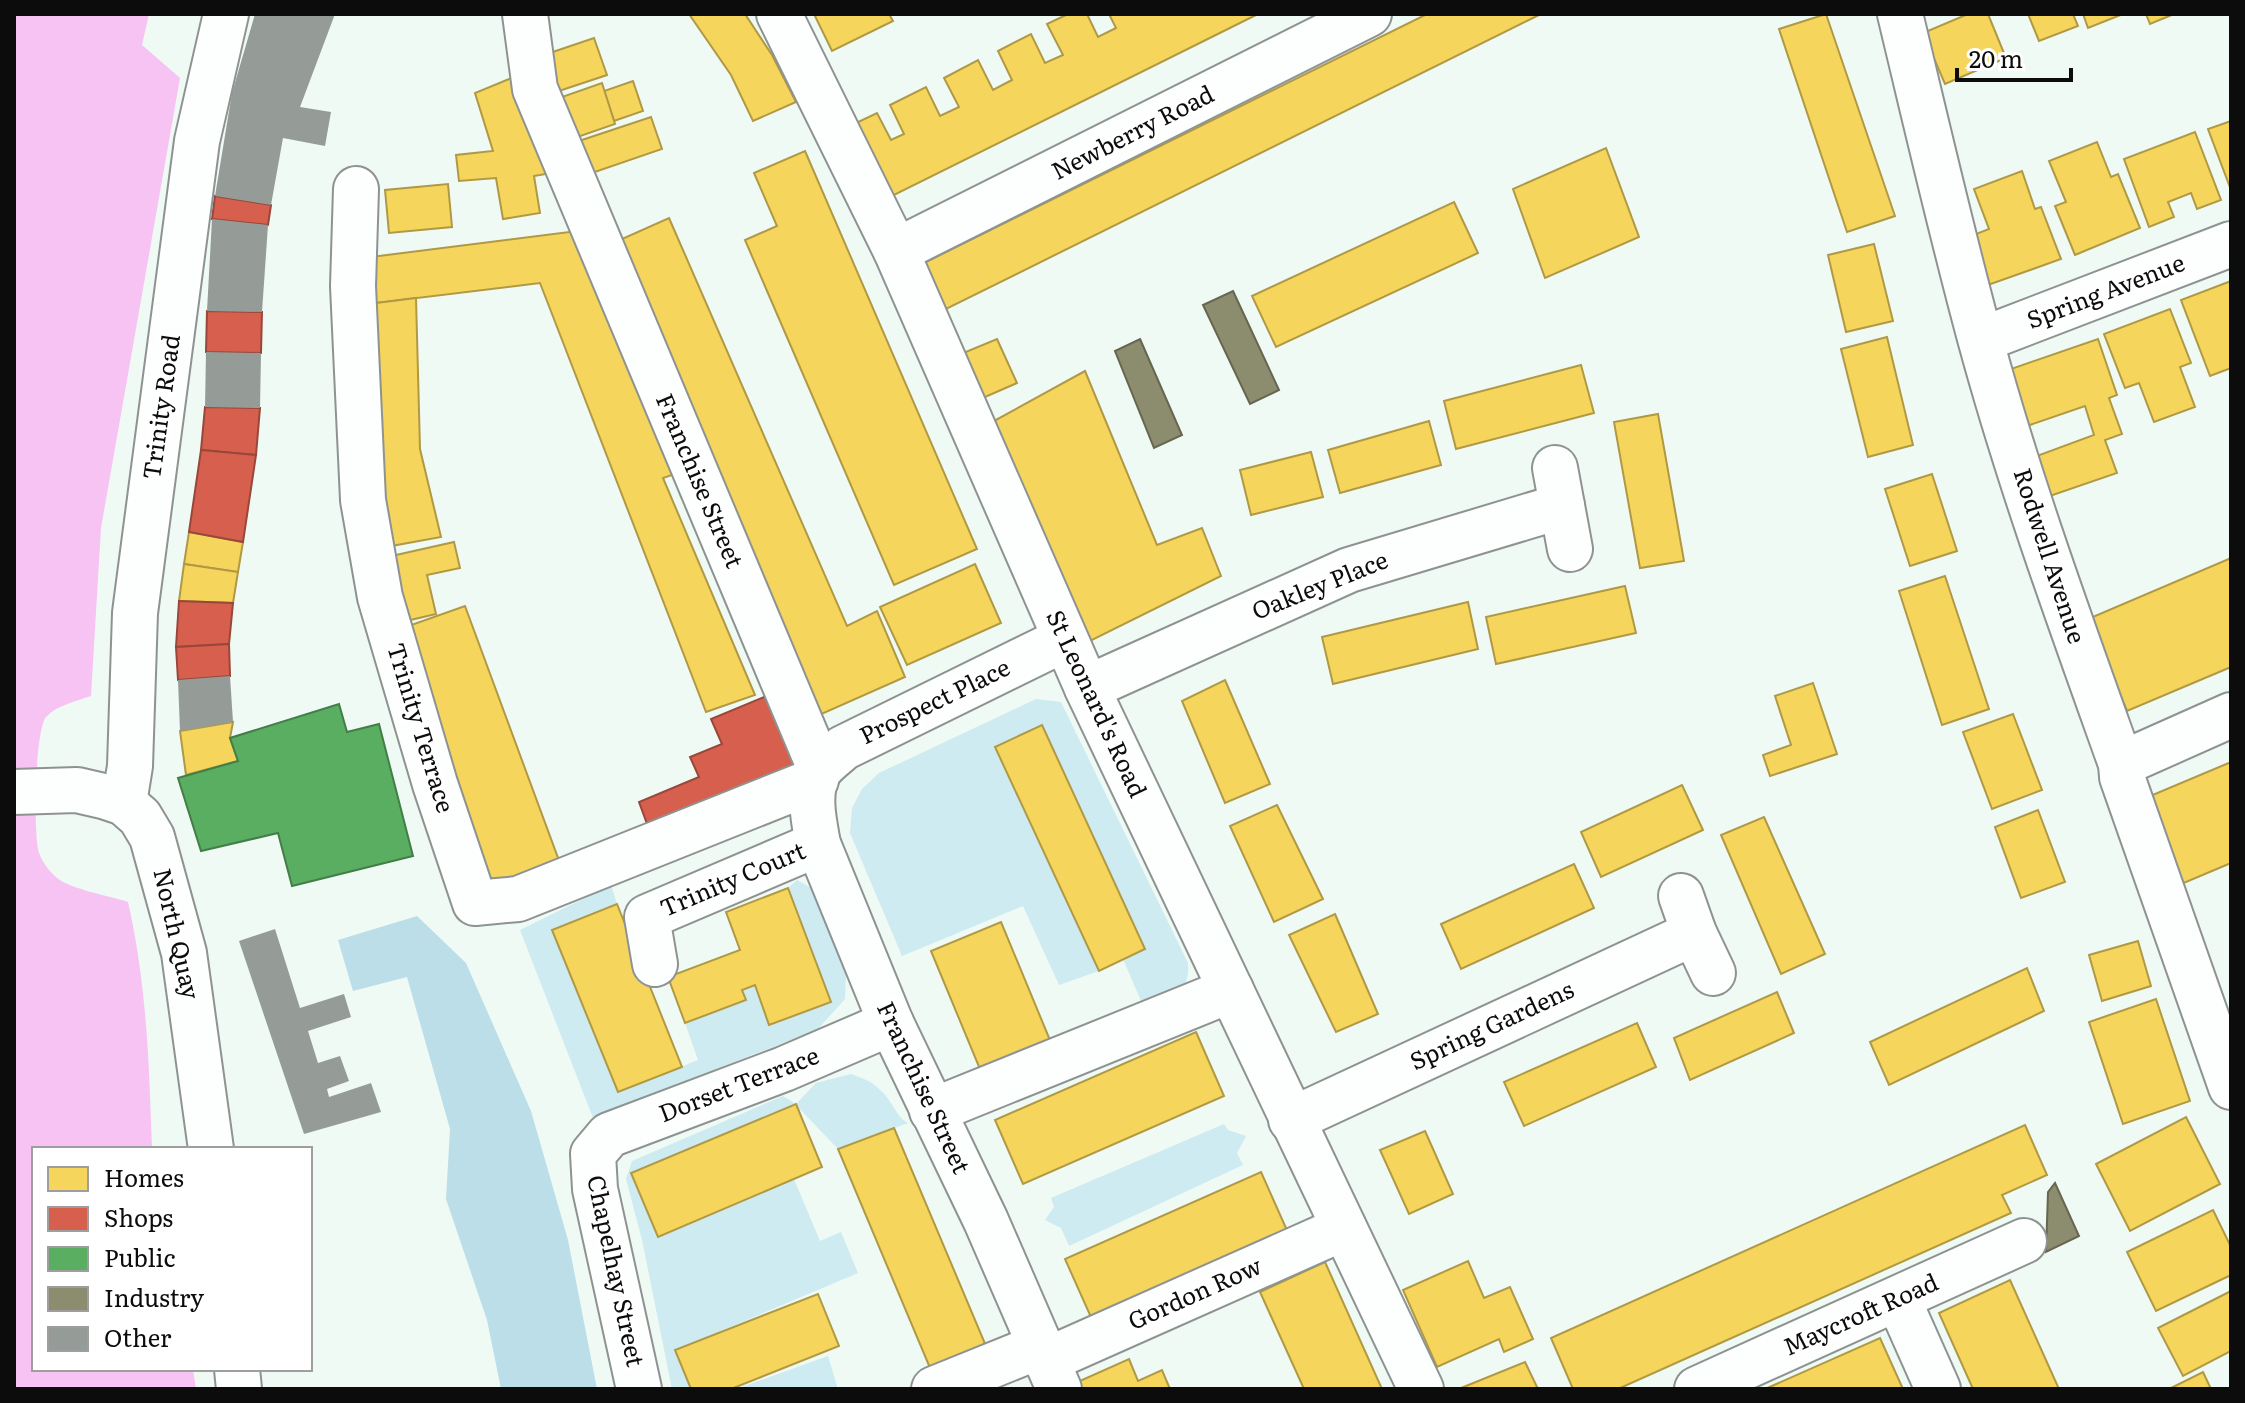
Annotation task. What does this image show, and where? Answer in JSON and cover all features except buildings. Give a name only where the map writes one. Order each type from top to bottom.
[{"type":"street","name":"Trinity Road","points":[[124,803],[130,766],[135,613],[197,141],[226,14]]},
{"type":"street","name":"Franchise Street","points":[[525,14],[535,89],[818,774],[812,813],[818,844],[891,1023],[986,1221],[1049,1365]]},
{"type":"street","name":"St Leonard's Road","points":[[779,14],[896,251],[1087,688],[1421,1389]]},
{"type":"street","name":"Newberry Road","points":[[896,251],[1369,14]]},
{"type":"street","name":"Rodwell Avenue","points":[[1900,14],[1981,340],[2053,573],[2231,1087]]},
{"type":"street","name":"Trinity Terrace","points":[[356,189],[353,286],[363,500],[380,597],[435,784],[475,903],[518,899],[818,774]]},
{"type":"street","name":"Spring Avenue","points":[[1981,340],[2231,244]]},
{"type":"street","name":"Oakley Place","points":[[1087,688],[1349,570],[1558,487],[1570,549]]},
{"type":"street","name":"Prospect Place","points":[[818,774],[843,748],[1065,639]]},
{"type":"street","points":[[2121,764],[2231,715]]},
{"type":"street","points":[[549,909],[818,774]]},
{"type":"street","points":[[33,791],[77,790],[124,803]]},
{"type":"street","name":"North Quay","points":[[124,803],[140,817],[152,837],[184,953],[211,1147]]},
{"type":"street","name":"Trinity Court","points":[[655,964],[647,917],[818,844]]},
{"type":"street","name":"Spring Gardens","points":[[1291,1120],[1687,915],[1713,973]]},
{"type":"street","points":[[932,1111],[1231,990]]},
{"type":"street","name":"Dorset Terrace","points":[[593,1154],[609,1135],[784,1069],[891,1023]]},
{"type":"street","name":"Chapelhay Street","points":[[593,1154],[595,1189],[639,1389]]},
{"type":"street","name":"Gordon Row","points":[[934,1389],[1049,1365],[1344,1228]]},
{"type":"street","name":"Maycroft Road","points":[[1697,1389],[2024,1241]]},
{"type":"street","points":[[1898,1299],[1938,1389]]},
{"type":"shaded area","points":[[14,14],[149,14],[142,45],[180,78],[101,528],[91,696],[61,706],[46,717],[42,726],[36,784],[36,827],[39,853],[57,878],[71,886],[128,902],[143,994],[152,1147],[32,1147],[32,1371],[193,1371],[196,1389],[14,1389]]},
{"type":"shaded area","points":[[1036,699],[1061,702],[1188,963],[1186,982],[1182,988],[1170,998],[1145,1010],[1123,959],[1145,948],[1042,726],[996,747],[1099,971],[1059,985],[1023,906],[902,956],[850,833],[852,808],[862,789],[879,773]]},
{"type":"shaded area","points":[[797,880],[815,890],[830,922],[846,973],[845,999],[818,1029],[593,1118],[520,930],[611,885],[617,904],[553,930],[618,1092],[698,1060],[685,1023],[745,1000],[742,990],[755,985],[770,1025],[831,1002],[788,888]]},
{"type":"shaded area","points":[[417,916],[466,963],[531,1111],[568,1240],[597,1389],[501,1389],[487,1320],[446,1199],[450,1129],[407,977],[353,991],[338,940]]},
{"type":"shaded area","points":[[851,1074],[877,1087],[908,1123],[838,1149],[795,1104],[658,1236],[794,1179],[820,1241],[841,1232],[858,1273],[676,1350],[691,1389],[672,1389],[642,1240],[626,1179],[632,1161],[783,1096],[796,1104],[816,1083]]},
{"type":"shaded area","points":[[1224,1124],[1228,1130],[1246,1136],[1237,1153],[1243,1165],[1069,1246],[1061,1228],[1045,1220],[1054,1207],[1051,1198]]},
{"type":"shaded area","points":[[828,1356],[838,1389],[736,1389]]}]
